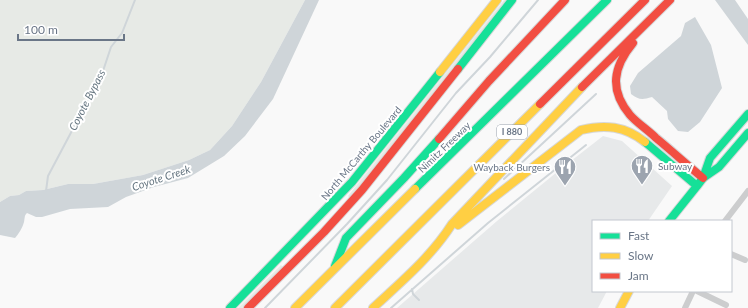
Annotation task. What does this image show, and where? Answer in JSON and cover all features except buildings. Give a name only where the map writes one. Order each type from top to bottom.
[{"type":"main road","name":"North McCarthy Boulevard","points":[[230,308],[335,200],[405,116],[496,0]]},
{"type":"main road","points":[[248,308],[352,202],[512,0]]},
{"type":"main road","points":[[335,268],[346,238],[404,178],[489,81],[565,0]]},
{"type":"main road","points":[[521,85],[597,0]]},
{"type":"main road","name":"Nimitz Freeway","points":[[295,308],[607,0]]},
{"type":"main road","name":"I 880","points":[[335,308],[645,0]]},
{"type":"main road","points":[[671,0],[629,47],[621,60],[616,76],[616,90],[622,105],[631,116],[704,178]]},
{"type":"main road","points":[[373,308],[423,261],[445,235],[452,224],[587,81],[671,0]]},
{"type":"main road","points":[[704,178],[710,158],[748,114]]},
{"type":"main road","points":[[405,116],[415,123]]},
{"type":"main road","points":[[445,235],[567,140],[581,130],[596,126],[612,126],[628,130],[697,186]]},
{"type":"main road","points":[[671,220],[704,178],[718,167],[748,133]]},
{"type":"main road","points":[[620,308],[628,292]]},
{"type":"street","points":[[726,220],[748,192]]},
{"type":"street","points":[[732,254],[745,260]]},
{"type":"street","points":[[685,308],[693,292]]},
{"type":"street","points":[[699,292],[726,305]]},
{"type":"shaded area","points":[[0,0],[305,0],[261,82],[232,126],[210,150],[189,160],[143,175],[93,184],[68,184],[43,190],[26,191],[19,195],[10,196],[0,202]]},
{"type":"shaded area","points":[[504,0],[509,0],[351,199],[348,196]]},
{"type":"shaded area","points":[[603,136],[622,141],[672,186],[649,220],[592,220],[592,292],[606,292],[598,308],[397,308],[497,221]]},
{"type":"shaded area","points":[[281,265],[284,268],[245,308],[238,308]]},
{"type":"water","name":"Coyote Creek","points":[[305,0],[319,0],[273,99],[245,136],[224,156],[188,178],[154,187],[126,197],[108,207],[70,209],[42,217],[36,217],[27,213],[21,229],[15,238],[0,235],[0,202],[10,196],[19,195],[26,191],[43,190],[68,184],[93,184],[143,175],[189,160],[210,150],[232,126],[261,82]]},
{"type":"water","points":[[715,0],[735,0],[748,19],[748,45]]},
{"type":"water","points":[[695,17],[711,45],[722,88],[700,122],[688,132],[678,131],[668,119],[667,111],[652,97],[641,99],[631,94],[630,86],[638,73],[681,36],[685,23]]},
{"type":"waterway","name":"Coyote Bypass","points":[[46,191],[48,176],[102,74],[111,47],[122,33],[135,0]]},
{"type":"waterway","points":[[265,308],[347,224],[387,180],[456,93],[490,57],[538,0]]},
{"type":"waterway","points":[[504,179],[596,94]]},
{"type":"waterway","points":[[391,308],[488,223],[586,145]]},
{"type":"waterway","points":[[412,289],[413,294],[419,300]]},
{"type":"traffic: fast","points":[[458,69],[512,0]]},
{"type":"traffic: fast","points":[[415,189],[607,0]]},
{"type":"traffic: fast","points":[[230,308],[352,182],[440,72]]},
{"type":"traffic: fast","points":[[703,178],[710,158],[748,114]]},
{"type":"traffic: fast","points":[[645,142],[697,186],[703,178],[719,167],[748,133]]},
{"type":"traffic: fast","points":[[335,266],[346,238],[439,139]]},
{"type":"traffic: fast","points":[[670,220],[697,186]]},
{"type":"traffic: slow","points":[[440,72],[497,0]]},
{"type":"traffic: slow","points":[[373,308],[405,279],[425,258],[452,224],[582,87]]},
{"type":"traffic: slow","points":[[335,308],[540,104]]},
{"type":"traffic: slow","points":[[458,225],[581,130],[598,127],[614,128],[630,133],[645,142]]},
{"type":"traffic: slow","points":[[295,308],[415,189]]},
{"type":"traffic: slow","points":[[620,308],[628,292]]},
{"type":"traffic: jam","points":[[439,139],[489,81],[565,0]]},
{"type":"traffic: jam","points":[[540,104],[645,0]]},
{"type":"traffic: jam","points":[[582,87],[670,0]]},
{"type":"traffic: jam","points":[[633,43],[621,61],[616,79],[616,88],[623,106],[636,121],[703,178]]},
{"type":"traffic: jam","points":[[248,308],[324,232],[362,190],[458,69]]},
{"type":"place","name":"Wayback Burgers","points":[[565,186]]},
{"type":"place","name":"Subway","points":[[642,186]]}]
